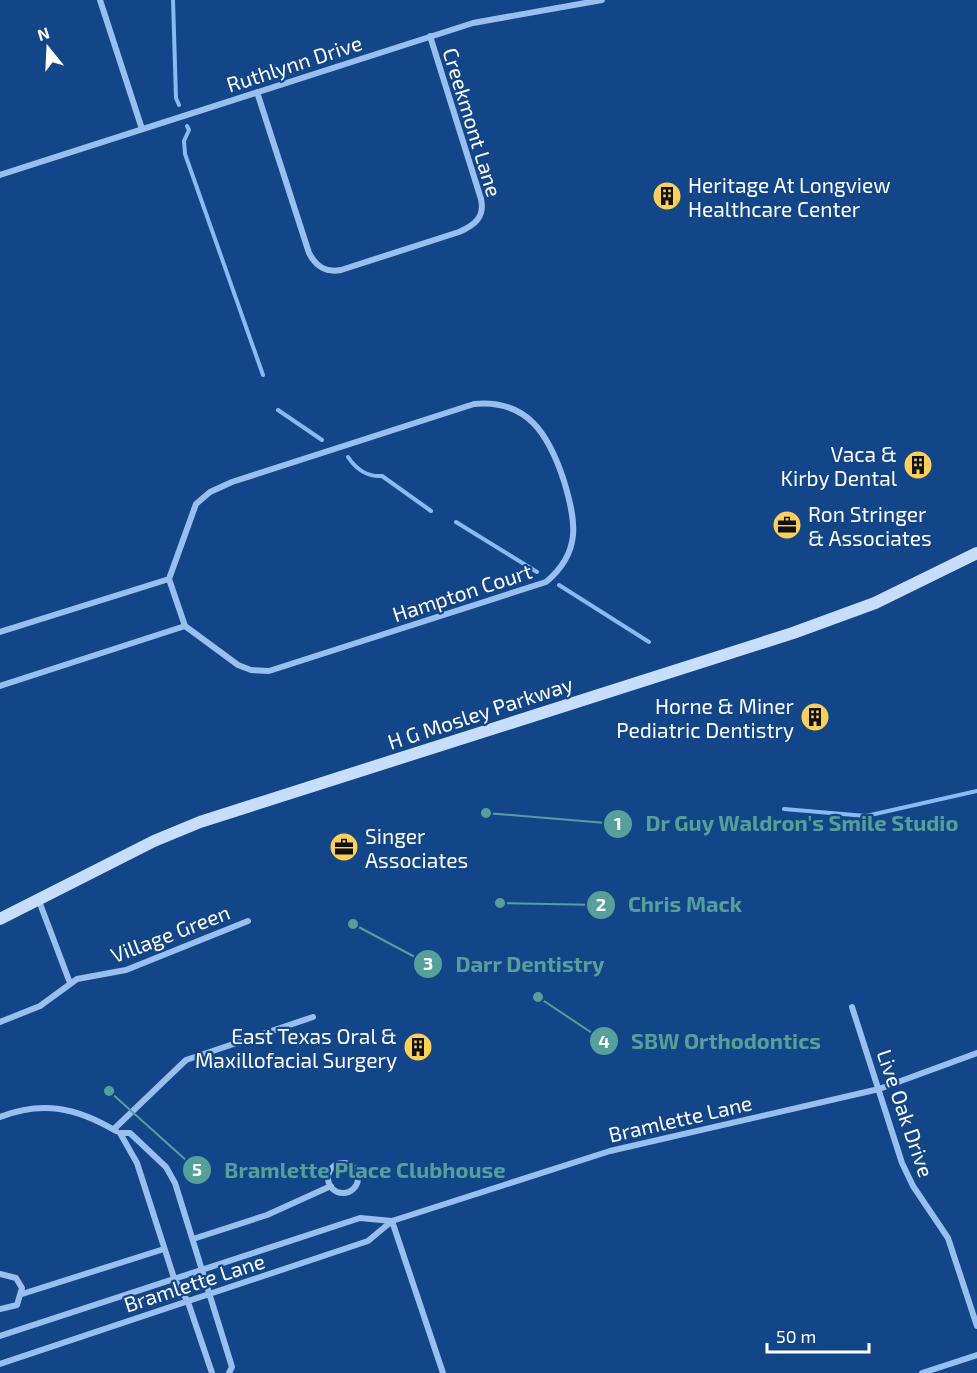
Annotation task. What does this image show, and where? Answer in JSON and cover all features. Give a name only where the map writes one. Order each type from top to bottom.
[{"type":"main road","name":"H G Mosley Parkway","points":[[0,919],[154,841],[200,822],[793,633],[896,593],[977,553]]},
{"type":"street","points":[[100,0],[142,129]]},
{"type":"street","name":"Ruthlynn Drive","points":[[0,175],[430,36],[492,19],[602,0]]},
{"type":"street","name":"Creekmont Lane","points":[[257,92],[312,259],[321,268],[334,272],[382,257],[459,232],[474,225],[481,216],[481,199],[430,36]]},
{"type":"street","name":"Hampton Court","points":[[169,579],[193,509],[210,492],[474,404],[496,404],[520,413],[547,438],[573,512],[573,538],[563,563],[541,585],[268,671],[251,670],[238,664],[184,626]]},
{"type":"street","points":[[0,633],[169,579],[184,626],[0,686]]},
{"type":"street","points":[[39,901],[70,983]]},
{"type":"street","name":"Village Green","points":[[0,1022],[40,1006],[70,983],[84,977],[134,968],[248,921]]},
{"type":"street","name":"Live Oak Drive","points":[[852,1007],[905,1169],[948,1238],[977,1326]]},
{"type":"street","points":[[117,1131],[186,1060],[314,1017]]},
{"type":"street","name":"Bramlette Lane","points":[[0,1364],[368,1241],[392,1221],[620,1149],[879,1089],[977,1053]]},
{"type":"street","points":[[0,1117],[29,1107],[47,1107],[91,1118],[117,1131],[130,1133],[171,1174],[203,1269],[232,1367],[229,1373]]},
{"type":"street","points":[[117,1131],[137,1164],[174,1278],[188,1302],[212,1373]]},
{"type":"street","points":[[349,1164],[356,1170],[358,1180],[353,1189],[339,1192],[331,1186],[328,1177],[335,1165],[349,1164]]},
{"type":"street","points":[[193,1239],[267,1215],[331,1186]]},
{"type":"street","name":"Bramlette Lane","points":[[0,1336],[360,1218],[392,1221]]},
{"type":"street","points":[[392,1221],[443,1373]]},
{"type":"street","points":[[22,1294],[164,1249]]},
{"type":"street","points":[[0,1274],[16,1278],[20,1283],[22,1294],[17,1305],[0,1309]]},
{"type":"street","points":[[922,1373],[977,1355]]},
{"type":"waterway","points":[[173,0],[176,98],[179,105]]},
{"type":"waterway","points":[[187,126],[189,130],[184,141],[185,154],[263,375]]},
{"type":"waterway","points":[[278,410],[322,440]]},
{"type":"waterway","points":[[348,457],[362,471],[382,476],[431,511]]},
{"type":"waterway","points":[[456,522],[537,572]]},
{"type":"waterway","points":[[559,585],[649,642]]},
{"type":"waterway","points":[[784,809],[866,816],[977,791]]},
{"type":"place","name":"Heritage At Longview Healthcare Center","points":[[667,196]]},
{"type":"place","name":"Vaca & Kirby Dental","points":[[918,465]]},
{"type":"place","name":"Ron Stringer & Associates","points":[[787,525]]},
{"type":"place","name":"Horne & Miner Pediatric Dentistry","points":[[815,717]]},
{"type":"place","name":"Dr Guy Waldron's Smile Studio","points":[[486,813]]},
{"type":"place","name":"Singer Associates","points":[[344,847]]},
{"type":"place","name":"Chris Mack","points":[[500,903]]},
{"type":"place","name":"Darr Dentistry","points":[[353,924]]},
{"type":"place","name":"SBW Orthodontics","points":[[538,997]]},
{"type":"place","name":"East Texas Oral & Maxillofacial Surgery","points":[[418,1047]]},
{"type":"place","name":"Bramlette Place Clubhouse","points":[[109,1091]]}]
